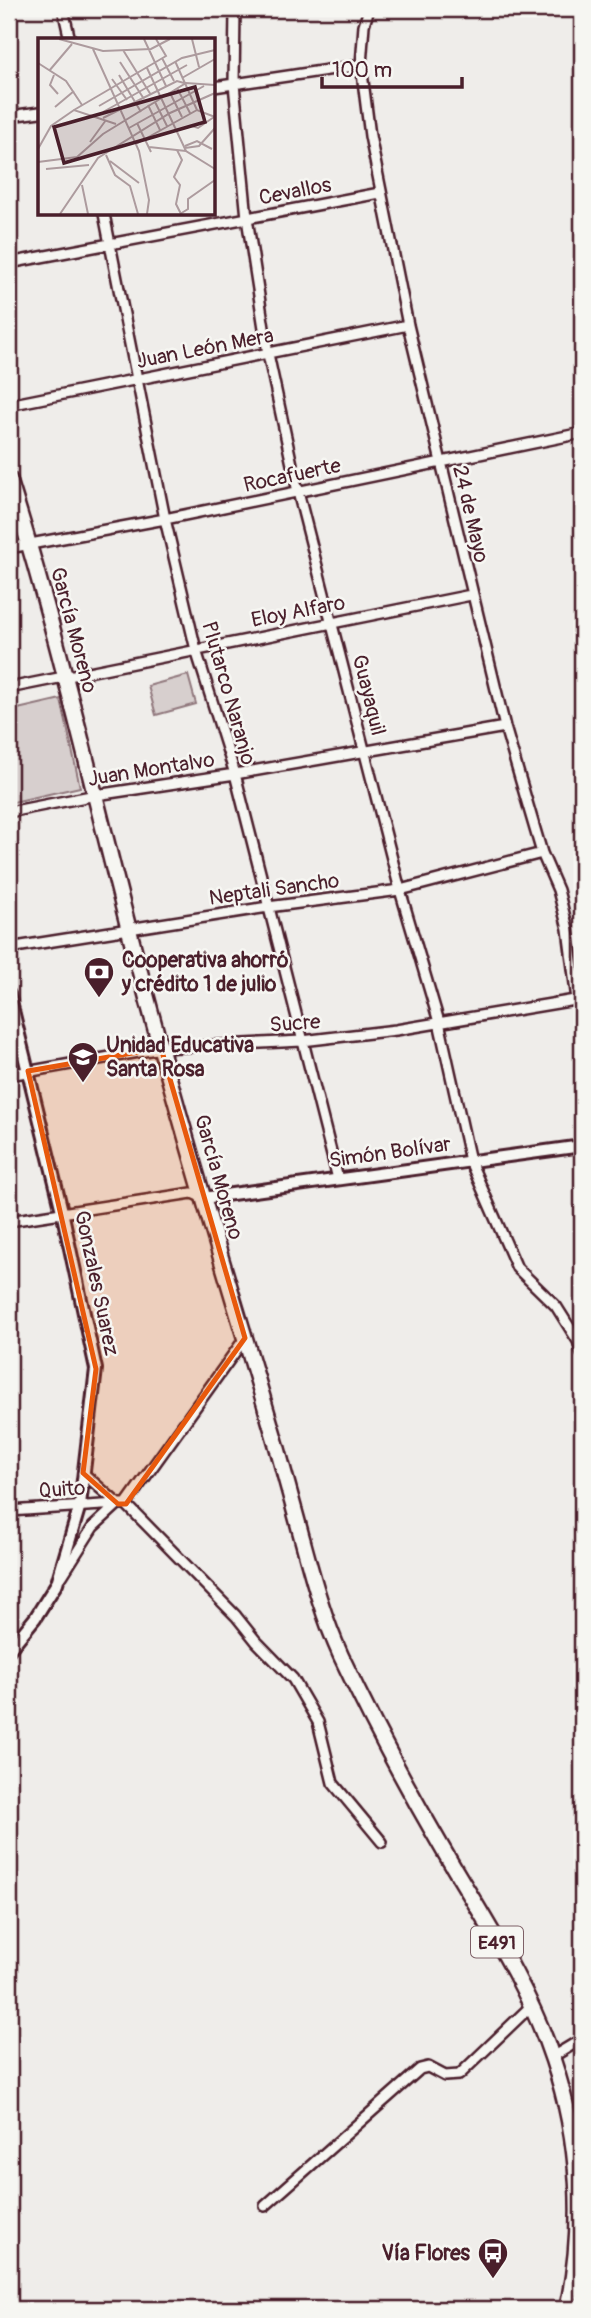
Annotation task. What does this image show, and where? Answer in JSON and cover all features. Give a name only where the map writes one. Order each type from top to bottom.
[{"type":"highway","name":"García Moreno","points":[[9,479],[66,678],[76,726],[161,1048],[320,1601],[338,1651],[354,1683],[530,2007]]},
{"type":"highway","name":"E491","points":[[530,2007],[552,2057],[565,2102],[574,2149],[578,2226],[575,2266],[567,2309]]},
{"type":"street","points":[[63,9],[69,38]]},
{"type":"street","name":"Guayaquil","points":[[235,9],[234,84],[247,218],[268,354],[299,492],[400,890],[439,1022],[470,1161],[517,1268],[556,1306],[578,1341],[582,1354]]},
{"type":"street","name":"24 de Mayo","points":[[369,9],[364,25],[361,65],[380,193],[471,595],[505,727],[542,853],[558,890],[568,929],[582,1021]]},
{"type":"street","points":[[215,87],[361,65]]},
{"type":"street","points":[[9,116],[38,112]]},
{"type":"street","name":"Cevallos","points":[[9,263],[380,193]]},
{"type":"street","name":"Plutarco Naranjo","points":[[104,215],[165,519],[196,650],[234,774],[338,1179]]},
{"type":"street","name":"Juan León Mera","points":[[9,405],[408,325]]},
{"type":"street","name":"Rocafuerte","points":[[9,548],[165,519],[582,433]]},
{"type":"street","name":"Eloy Alfaro","points":[[9,688],[471,595]]},
{"type":"street","name":"Juan Montalvo","points":[[9,813],[96,795],[505,727]]},
{"type":"street","name":"Neptali Sancho","points":[[9,948],[268,907],[400,890],[542,853]]},
{"type":"street","name":"Gonzales Suarez","points":[[9,994],[62,1211],[96,1370],[80,1505],[57,1583],[9,1650]]},
{"type":"street","name":"Sucre","points":[[9,1074],[161,1048],[302,1041],[396,1030],[580,999]]},
{"type":"street","name":"Simón Bolívar","points":[[203,1198],[582,1146]]},
{"type":"street","points":[[9,1221],[192,1193],[203,1198]]},
{"type":"street","points":[[57,1583],[93,1527],[122,1504],[245,1338]]},
{"type":"street","points":[[83,1473],[122,1504],[236,1616],[293,1679],[318,1722],[333,1783],[382,1842]]},
{"type":"street","name":"Quito","points":[[9,1511],[122,1504]]},
{"type":"street","points":[[265,2206],[420,2069],[428,2067],[445,2076],[459,2075],[530,2007]]},
{"type":"street","points":[[552,2057],[582,2039]]},
{"type":"highlighted area","points":[[161,1048],[245,1338],[126,1504],[118,1504],[83,1473],[96,1369],[28,1071]]},
{"type":"shaded area","points":[[188,675],[196,704],[156,715],[148,686]]},
{"type":"shaded area","points":[[61,699],[80,787],[9,803],[9,711]]},
{"type":"place","name":"Cooperativa ahorró y crédito 1 de julio","points":[[99,999]]},
{"type":"place","name":"Unidad Educativa Santa Rosa","points":[[83,1084]]},
{"type":"place","name":"Vía Flores","points":[[493,2280]]}]
